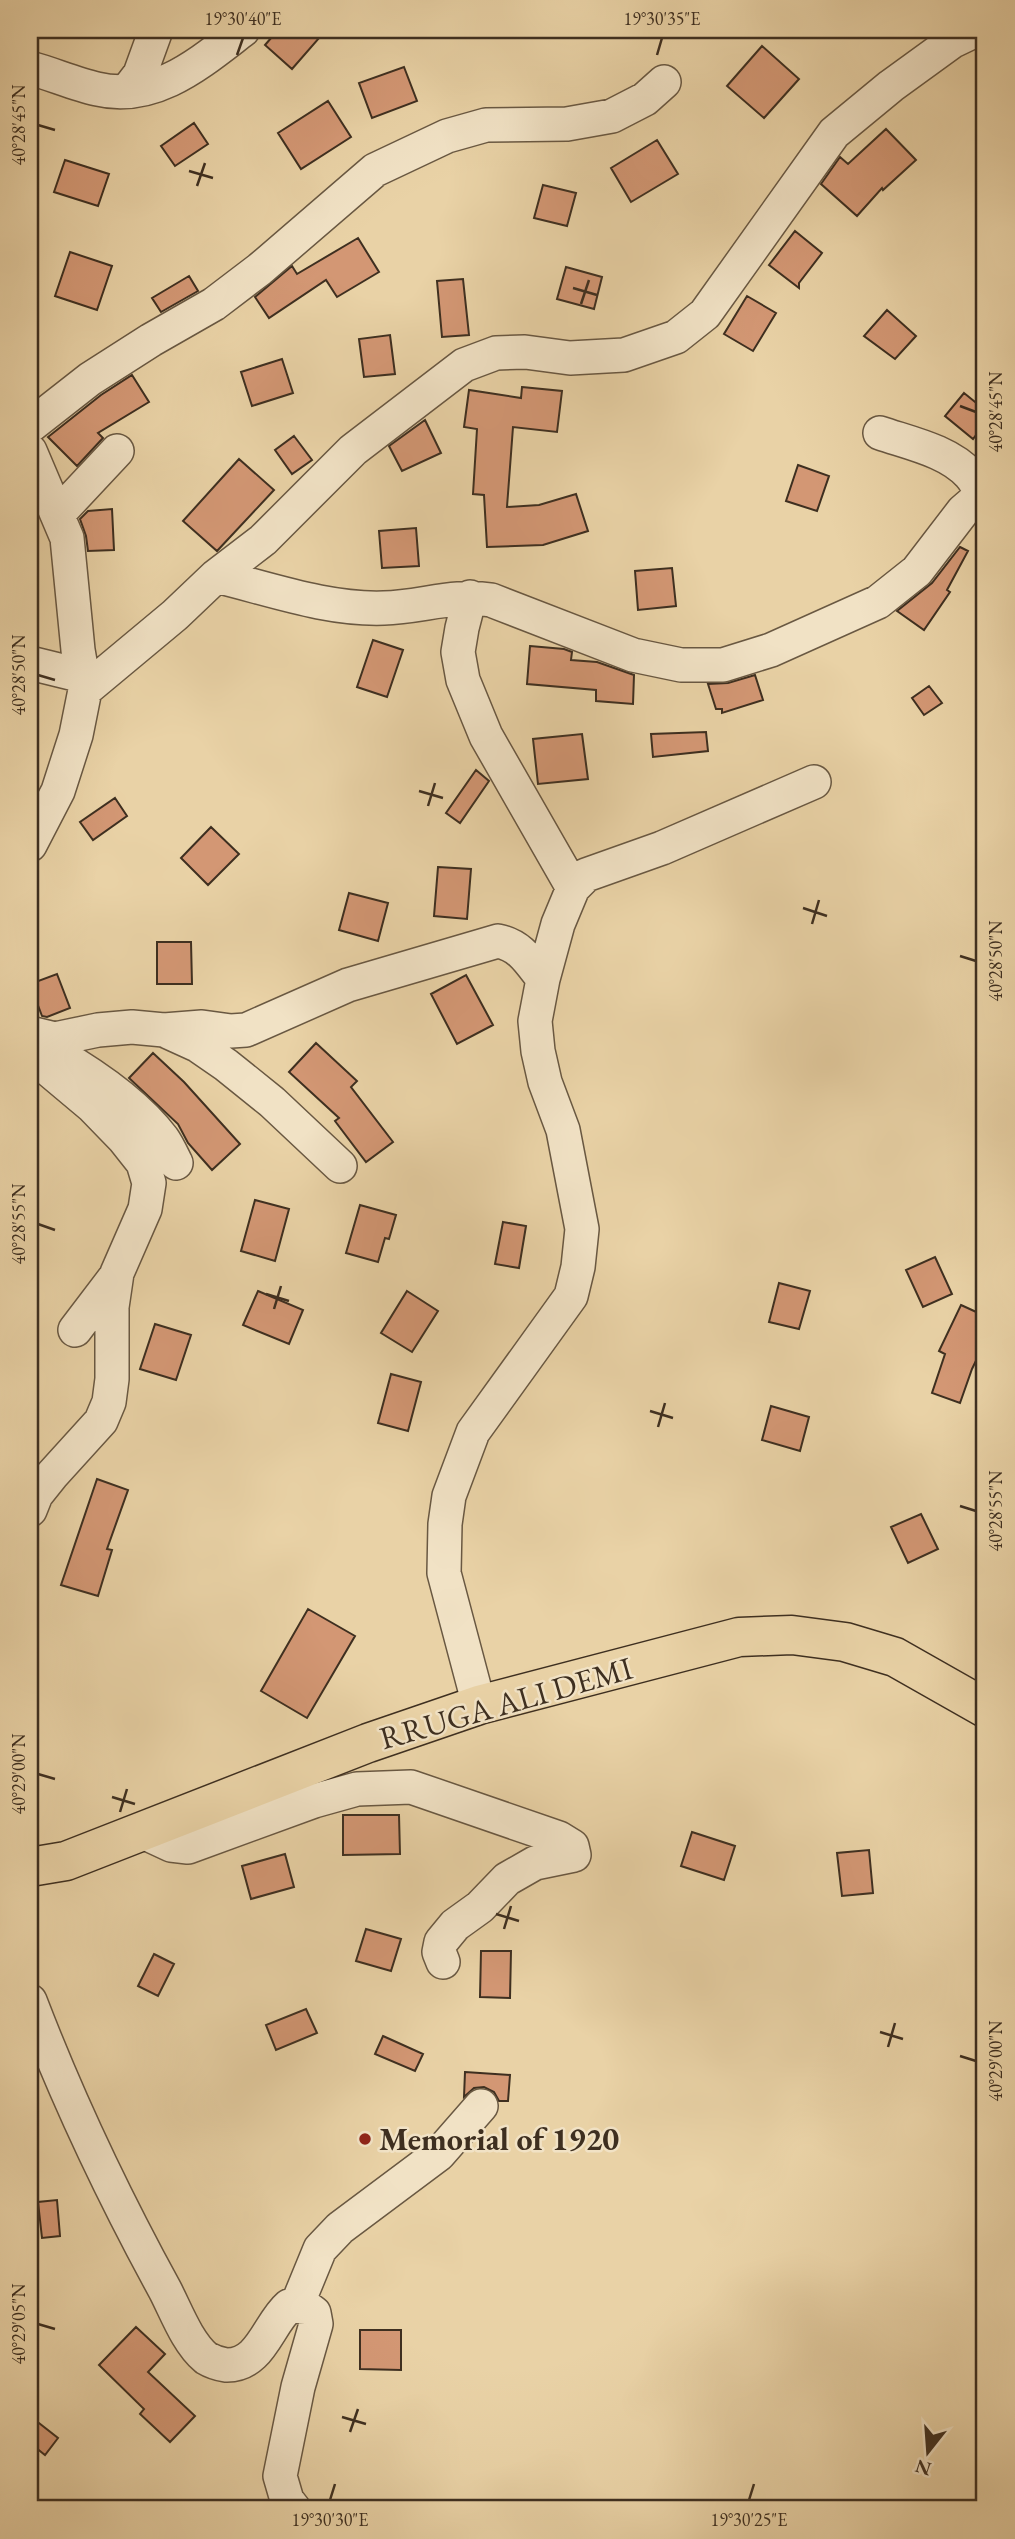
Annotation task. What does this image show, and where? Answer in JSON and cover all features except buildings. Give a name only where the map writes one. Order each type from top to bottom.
[{"type":"main road","name":"RRUGA ALI DEMI","points":[[30,1867],[66,1861],[368,1743],[479,1705],[739,1637],[792,1635],[845,1642],[895,1657],[985,1709]]},
{"type":"street","points":[[127,92],[140,74],[156,30]]},
{"type":"street","points":[[30,68],[98,90],[137,92],[161,86],[204,60],[243,30]]},
{"type":"street","points":[[84,683],[175,615],[216,576],[262,540],[353,450],[464,365],[496,353],[525,352],[570,358],[624,355],[676,337],[705,314],[834,133],[891,86],[953,41],[976,30]]},
{"type":"street","points":[[30,426],[90,379],[214,304],[260,269],[375,170],[447,136],[486,125],[567,124],[612,116],[645,99],[664,82]]},
{"type":"street","points":[[216,576],[334,604],[384,608],[470,597],[491,600],[633,655],[681,665],[723,665],[771,650],[878,602],[917,571],[963,511],[983,493],[971,476],[958,465],[933,452],[880,433]]},
{"type":"street","points":[[30,451],[67,538],[72,600],[84,683],[76,734],[58,792],[30,845]]},
{"type":"street","points":[[58,514],[117,451]]},
{"type":"street","points":[[470,597],[461,628],[458,652],[463,680],[486,736],[573,888]]},
{"type":"street","points":[[30,663],[84,683]]},
{"type":"street","points":[[479,1705],[444,1573],[445,1524],[449,1496],[473,1432],[571,1296],[578,1267],[582,1229],[563,1130],[545,1082],[535,1021],[542,979],[558,924],[573,888],[586,875],[675,843],[814,782]]},
{"type":"street","points":[[30,1035],[55,1039],[98,1030],[132,1027],[164,1030],[202,1027],[246,1030],[348,985],[498,942],[510,944],[522,951],[542,979]]},
{"type":"street","points":[[164,1030],[197,1045],[226,1065],[272,1102],[340,1166]]},
{"type":"street","points":[[30,1035],[103,1083],[141,1115],[163,1139],[176,1163]]},
{"type":"street","points":[[30,1054],[92,1106],[124,1139],[143,1163],[149,1184],[145,1209],[117,1273],[75,1330]]},
{"type":"street","points":[[30,1510],[36,1495],[101,1421],[109,1402],[112,1307],[117,1273]]},
{"type":"street","points":[[143,1832],[171,1845],[188,1847],[314,1801],[357,1789],[411,1787],[559,1838],[572,1846],[574,1855],[535,1863],[507,1879],[480,1907],[455,1925],[441,1942],[439,1952],[443,1962]]},
{"type":"street","points":[[30,2001],[130,2227],[192,2340],[207,2358],[222,2365],[238,2364],[254,2353],[289,2306],[306,2307],[314,2313],[316,2324],[298,2387],[281,2476],[293,2509]]},
{"type":"street","points":[[297,2305],[320,2249],[340,2228],[439,2154],[481,2106]]},
{"type":"place","name":"Memorial of 1920","points":[[365,2139]]}]
